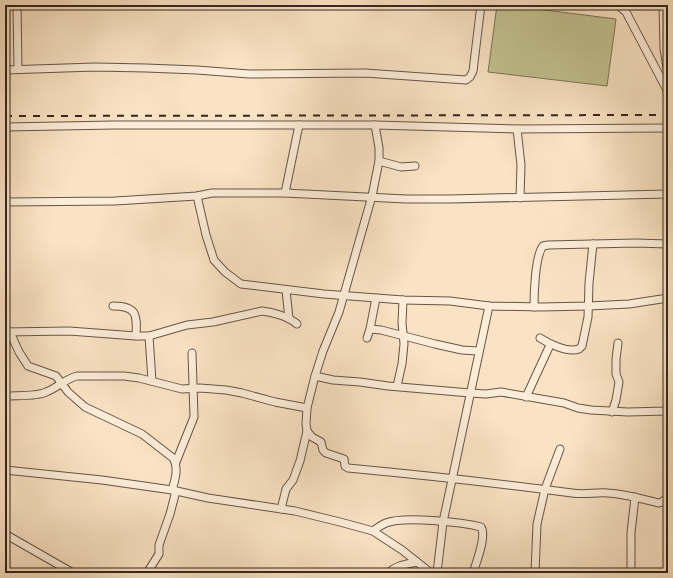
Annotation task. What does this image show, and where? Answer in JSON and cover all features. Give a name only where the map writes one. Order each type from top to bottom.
[{"type":"street","points":[[17,5],[18,69]]},
{"type":"street","points":[[5,70],[95,67],[146,68],[249,74],[365,73],[466,80],[470,77],[473,71],[482,5]]},
{"type":"street","points":[[618,5],[626,12],[668,92]]},
{"type":"street","points":[[664,5],[664,49],[668,70]]},
{"type":"street","points":[[5,127],[114,125],[375,125],[517,129],[668,128]]},
{"type":"street","points":[[285,193],[299,125]]},
{"type":"street","points":[[281,509],[286,489],[293,480],[300,461],[307,431],[306,424],[308,408],[314,376],[339,312],[372,196],[379,161],[379,148],[375,125]]},
{"type":"street","points":[[517,129],[521,165],[520,198]]},
{"type":"street","points":[[379,161],[401,167],[415,166]]},
{"type":"street","points":[[5,202],[115,201],[197,196],[212,193],[285,193],[372,196],[406,199],[668,194]]},
{"type":"street","points":[[197,196],[211,252],[217,265],[241,284],[343,296],[450,301],[489,306],[589,306],[629,304],[668,298]]},
{"type":"street","points":[[534,307],[539,253],[543,246],[636,243],[668,244]]},
{"type":"street","points":[[540,338],[550,345],[571,350],[579,349],[582,346],[589,306],[589,283],[594,244]]},
{"type":"street","points":[[286,290],[289,320]]},
{"type":"street","points":[[367,338],[376,298]]},
{"type":"street","points":[[397,386],[402,364],[404,336],[402,323],[403,300]]},
{"type":"street","points":[[113,306],[125,307],[135,312],[136,336]]},
{"type":"street","points":[[437,573],[443,522],[478,351],[489,306]]},
{"type":"street","points":[[176,462],[166,451],[142,434],[85,407],[68,392],[56,376],[28,366],[8,332],[83,332],[149,336],[187,325],[213,322],[262,310],[269,311],[289,320],[293,320],[297,324]]},
{"type":"street","points":[[370,329],[380,330],[462,350],[478,351]]},
{"type":"street","points":[[149,336],[152,381]]},
{"type":"street","points":[[612,412],[618,388],[616,374],[618,343]]},
{"type":"street","points":[[526,397],[550,345]]},
{"type":"street","points":[[148,573],[159,554],[159,545],[170,514],[176,478],[176,462],[194,417],[192,353]]},
{"type":"street","points":[[5,396],[42,394],[70,377],[83,375],[124,376],[152,381],[182,389],[213,389],[242,393],[275,402],[308,408]]},
{"type":"street","points":[[314,376],[333,380],[470,393],[486,394],[501,392],[564,403],[591,410],[612,412],[668,411]]},
{"type":"street","points":[[307,431],[312,437],[321,442],[323,450],[326,453],[344,459],[345,466],[348,468],[379,470],[584,494],[623,494],[659,503],[668,497]]},
{"type":"street","points":[[535,573],[537,524],[545,489],[560,449]]},
{"type":"street","points":[[5,470],[102,480],[295,511],[372,531],[402,550],[431,573]]},
{"type":"street","points":[[631,573],[631,531],[635,497]]},
{"type":"street","points":[[372,531],[386,523],[398,520],[443,522],[478,526],[483,529],[483,536],[473,573]]},
{"type":"street","points":[[5,534],[73,573]]},
{"type":"street","points":[[389,573],[390,571],[403,565],[417,562]]},
{"type":"shaded area","points":[[497,5],[616,19],[607,86],[488,72]]},
{"type":"railway","points":[[5,116],[668,115]]}]
